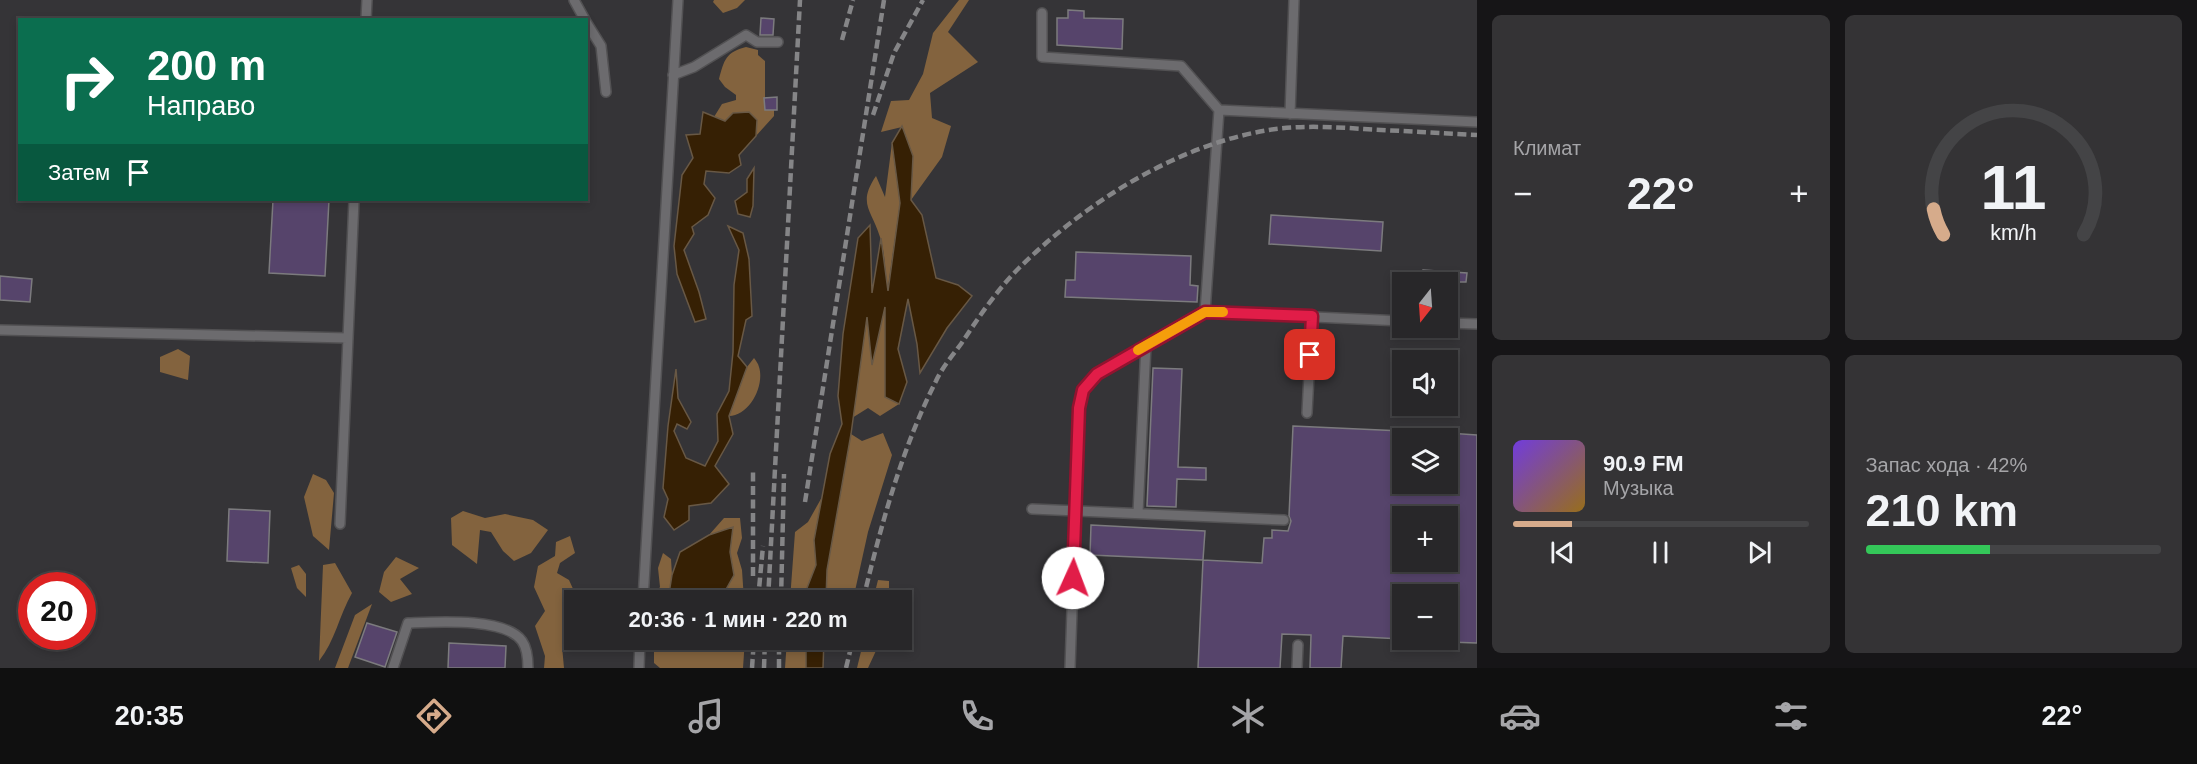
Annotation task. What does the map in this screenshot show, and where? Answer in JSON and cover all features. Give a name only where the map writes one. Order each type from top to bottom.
[{"type":"lane","points":[[366,18],[368,0]]},
{"type":"lane","points":[[574,0],[584,18]]},
{"type":"lane","points":[[644,590],[678,0]]},
{"type":"lane","points":[[1290,114],[1294,0]]},
{"type":"lane","points":[[1042,13],[1042,57],[1181,66],[1219,110],[1205,312]]},
{"type":"lane","points":[[588,24],[601,46],[606,92]]},
{"type":"lane","points":[[673,75],[693,67],[746,35],[757,42],[778,42]]},
{"type":"lane","points":[[1219,110],[1477,122]]},
{"type":"lane","points":[[340,524],[354,201]]},
{"type":"lane","points":[[1070,668],[1079,408],[1083,390],[1097,374],[1205,312],[1392,320]]},
{"type":"lane","points":[[1307,413],[1312,316]]},
{"type":"lane","points":[[1458,323],[1477,324]]},
{"type":"lane","points":[[0,330],[348,338]]},
{"type":"lane","points":[[1138,513],[1146,345]]},
{"type":"lane","points":[[1032,509],[1284,520]]},
{"type":"lane","points":[[393,668],[408,623],[455,622],[503,628],[521,640],[529,658],[528,668]]},
{"type":"lane","points":[[1297,668],[1298,645]]},
{"type":"lane","points":[[639,668],[640,650]]},
{"type":"shaded area","points":[[714,0],[745,0],[737,8],[723,13],[713,2]]},
{"type":"shaded area","points":[[959,0],[969,0],[948,32],[978,62],[930,93],[932,118],[951,126],[942,157],[911,200],[913,156],[902,127],[881,132],[891,101],[909,100],[923,74],[933,33]]},
{"type":"shaded area","points":[[746,47],[758,50],[758,55],[765,61],[765,110],[774,110],[774,116],[756,136],[757,120],[725,121],[714,117],[722,104],[736,100],[736,95],[719,79],[724,62],[734,51]]},
{"type":"shaded area","points":[[703,112],[725,121],[733,113],[749,112],[757,120],[756,136],[739,155],[741,165],[729,173],[706,171],[704,184],[715,198],[708,215],[692,227],[694,234],[684,250],[706,319],[695,322],[677,274],[674,246],[682,175],[693,158],[686,135],[700,134]]},
{"type":"shaded area","points":[[902,126],[913,156],[911,200],[922,215],[936,278],[958,285],[972,296],[947,328],[920,373],[908,299],[898,349],[907,382],[899,404],[885,397],[885,307],[872,365],[867,317],[851,434],[827,570],[826,590],[807,590],[816,565],[814,540],[830,454],[842,424],[838,396],[843,334],[858,238],[870,225],[872,293],[881,238],[888,291],[900,203],[892,143]]},
{"type":"shaded area","points":[[892,143],[900,203],[887,294],[882,244],[868,207],[867,194],[876,176],[885,197]]},
{"type":"shaded area","points":[[754,168],[753,206],[750,217],[738,214],[735,201],[747,192],[747,179]]},
{"type":"shaded area","points":[[728,226],[743,233],[749,259],[752,316],[746,320],[738,356],[747,367],[729,416],[733,434],[715,466],[729,484],[711,503],[689,506],[689,520],[674,530],[664,517],[668,499],[663,488],[676,369],[678,398],[691,422],[687,429],[677,424],[674,431],[686,458],[705,466],[718,441],[717,414],[729,391],[733,352],[734,285],[739,250]]},
{"type":"shaded area","points":[[885,303],[885,397],[899,404],[880,416],[868,408],[852,418],[868,313],[872,362]]},
{"type":"shaded area","points":[[178,349],[190,356],[188,380],[160,372],[160,357]]},
{"type":"shaded area","points":[[754,358],[759,366],[760,383],[754,399],[743,411],[729,416],[747,367]]},
{"type":"shaded area","points":[[883,433],[892,455],[868,532],[855,590],[826,590],[827,570],[851,434],[862,441]]},
{"type":"shaded area","points":[[313,474],[326,480],[334,493],[329,550],[313,536],[304,497]]},
{"type":"shaded area","points":[[822,497],[814,540],[816,565],[807,590],[791,590],[795,532],[808,522]]},
{"type":"shaded area","points":[[463,511],[485,518],[505,514],[533,520],[548,530],[531,553],[514,561],[503,551],[491,532],[480,530],[477,564],[452,545],[451,518]]},
{"type":"shaded area","points":[[724,518],[740,518],[742,538],[737,553],[742,570],[743,590],[726,590],[734,575],[730,552],[733,527],[709,535]]},
{"type":"shaded area","points":[[733,527],[730,552],[734,575],[726,590],[670,590],[680,552],[709,535]]},
{"type":"shaded area","points":[[570,536],[575,553],[560,563],[557,573],[569,580],[574,590],[564,590],[562,646],[564,668],[544,668],[545,656],[535,626],[545,611],[534,587],[538,566],[555,556],[556,542]]},
{"type":"shaded area","points":[[663,553],[671,559],[670,590],[658,590],[660,587],[658,568]]},
{"type":"shaded area","points":[[396,557],[419,568],[400,579],[412,594],[391,602],[379,592],[384,572]]},
{"type":"shaded area","points":[[335,563],[352,593],[329,645],[319,661],[323,565]]},
{"type":"shaded area","points":[[299,565],[306,574],[306,597],[297,588],[291,568]]},
{"type":"shaded area","points":[[878,580],[889,581],[889,590],[876,590]]},
{"type":"shaded area","points":[[372,604],[348,668],[335,668],[355,615]]},
{"type":"shaded area","points":[[654,650],[744,650],[743,668],[660,668],[654,663]]},
{"type":"shaded area","points":[[786,650],[806,650],[806,668],[785,668]]},
{"type":"shaded area","points":[[806,650],[824,650],[823,668],[806,668]]},
{"type":"shaded area","points":[[861,650],[876,650],[868,668],[857,668]]},
{"type":"building","points":[[1068,10],[1084,11],[1084,18],[1123,19],[1122,49],[1057,45],[1057,18],[1068,18]]},
{"type":"building","points":[[761,18],[774,19],[773,35],[760,35]]},
{"type":"building","points":[[777,97],[777,110],[765,110],[764,98]]},
{"type":"building","points":[[273,201],[329,201],[325,276],[269,273]]},
{"type":"building","points":[[1271,215],[1383,222],[1381,251],[1269,244]]},
{"type":"building","points":[[1076,252],[1191,256],[1190,285],[1198,286],[1197,302],[1065,297],[1066,280],[1075,280]]},
{"type":"building","points":[[1423,270],[1452,272],[1423,272]]},
{"type":"building","points":[[1458,272],[1467,273],[1466,282],[1458,282]]},
{"type":"building","points":[[0,276],[32,279],[30,302],[0,300]]},
{"type":"building","points":[[1153,368],[1182,369],[1178,467],[1206,468],[1206,480],[1177,479],[1176,507],[1147,506]]},
{"type":"building","points":[[1293,426],[1392,431],[1392,494],[1458,494],[1458,434],[1477,435],[1477,643],[1458,642],[1458,584],[1392,584],[1392,638],[1343,636],[1341,668],[1310,668],[1311,635],[1282,634],[1280,668],[1198,668],[1203,560],[1262,563],[1264,538],[1272,538],[1272,530],[1288,531],[1291,521],[1289,516]]},
{"type":"building","points":[[229,509],[270,511],[268,563],[227,561]]},
{"type":"building","points":[[1091,525],[1205,531],[1203,560],[1090,555]]},
{"type":"building","points":[[367,623],[397,632],[385,667],[355,657]]},
{"type":"building","points":[[449,643],[506,646],[505,668],[448,668]]},
{"type":"railway","points":[[769,590],[800,0]]},
{"type":"railway","points":[[842,40],[853,0]]},
{"type":"railway","points":[[805,502],[884,0]]},
{"type":"railway","points":[[873,115],[894,53],[923,0]]},
{"type":"railway","points":[[866,590],[902,461],[938,376],[1003,286],[1019,268],[1073,221],[1134,180],[1166,163],[1234,138],[1269,130],[1328,127],[1477,135]]},
{"type":"railway","points":[[753,472],[753,576]]},
{"type":"railway","points":[[781,590],[784,474]]},
{"type":"railway","points":[[759,590],[763,546]]},
{"type":"railway","points":[[752,668],[753,650]]},
{"type":"railway","points":[[764,668],[765,650]]},
{"type":"railway","points":[[779,650],[779,668]]},
{"type":"railway","points":[[846,668],[850,650]]},
{"type":"slow traffic","points":[[1138,350],[1205,312],[1223,312]]},
{"type":"route","points":[[1073,578],[1079,408],[1083,390],[1097,374],[1205,312],[1312,316],[1310,355]]}]
